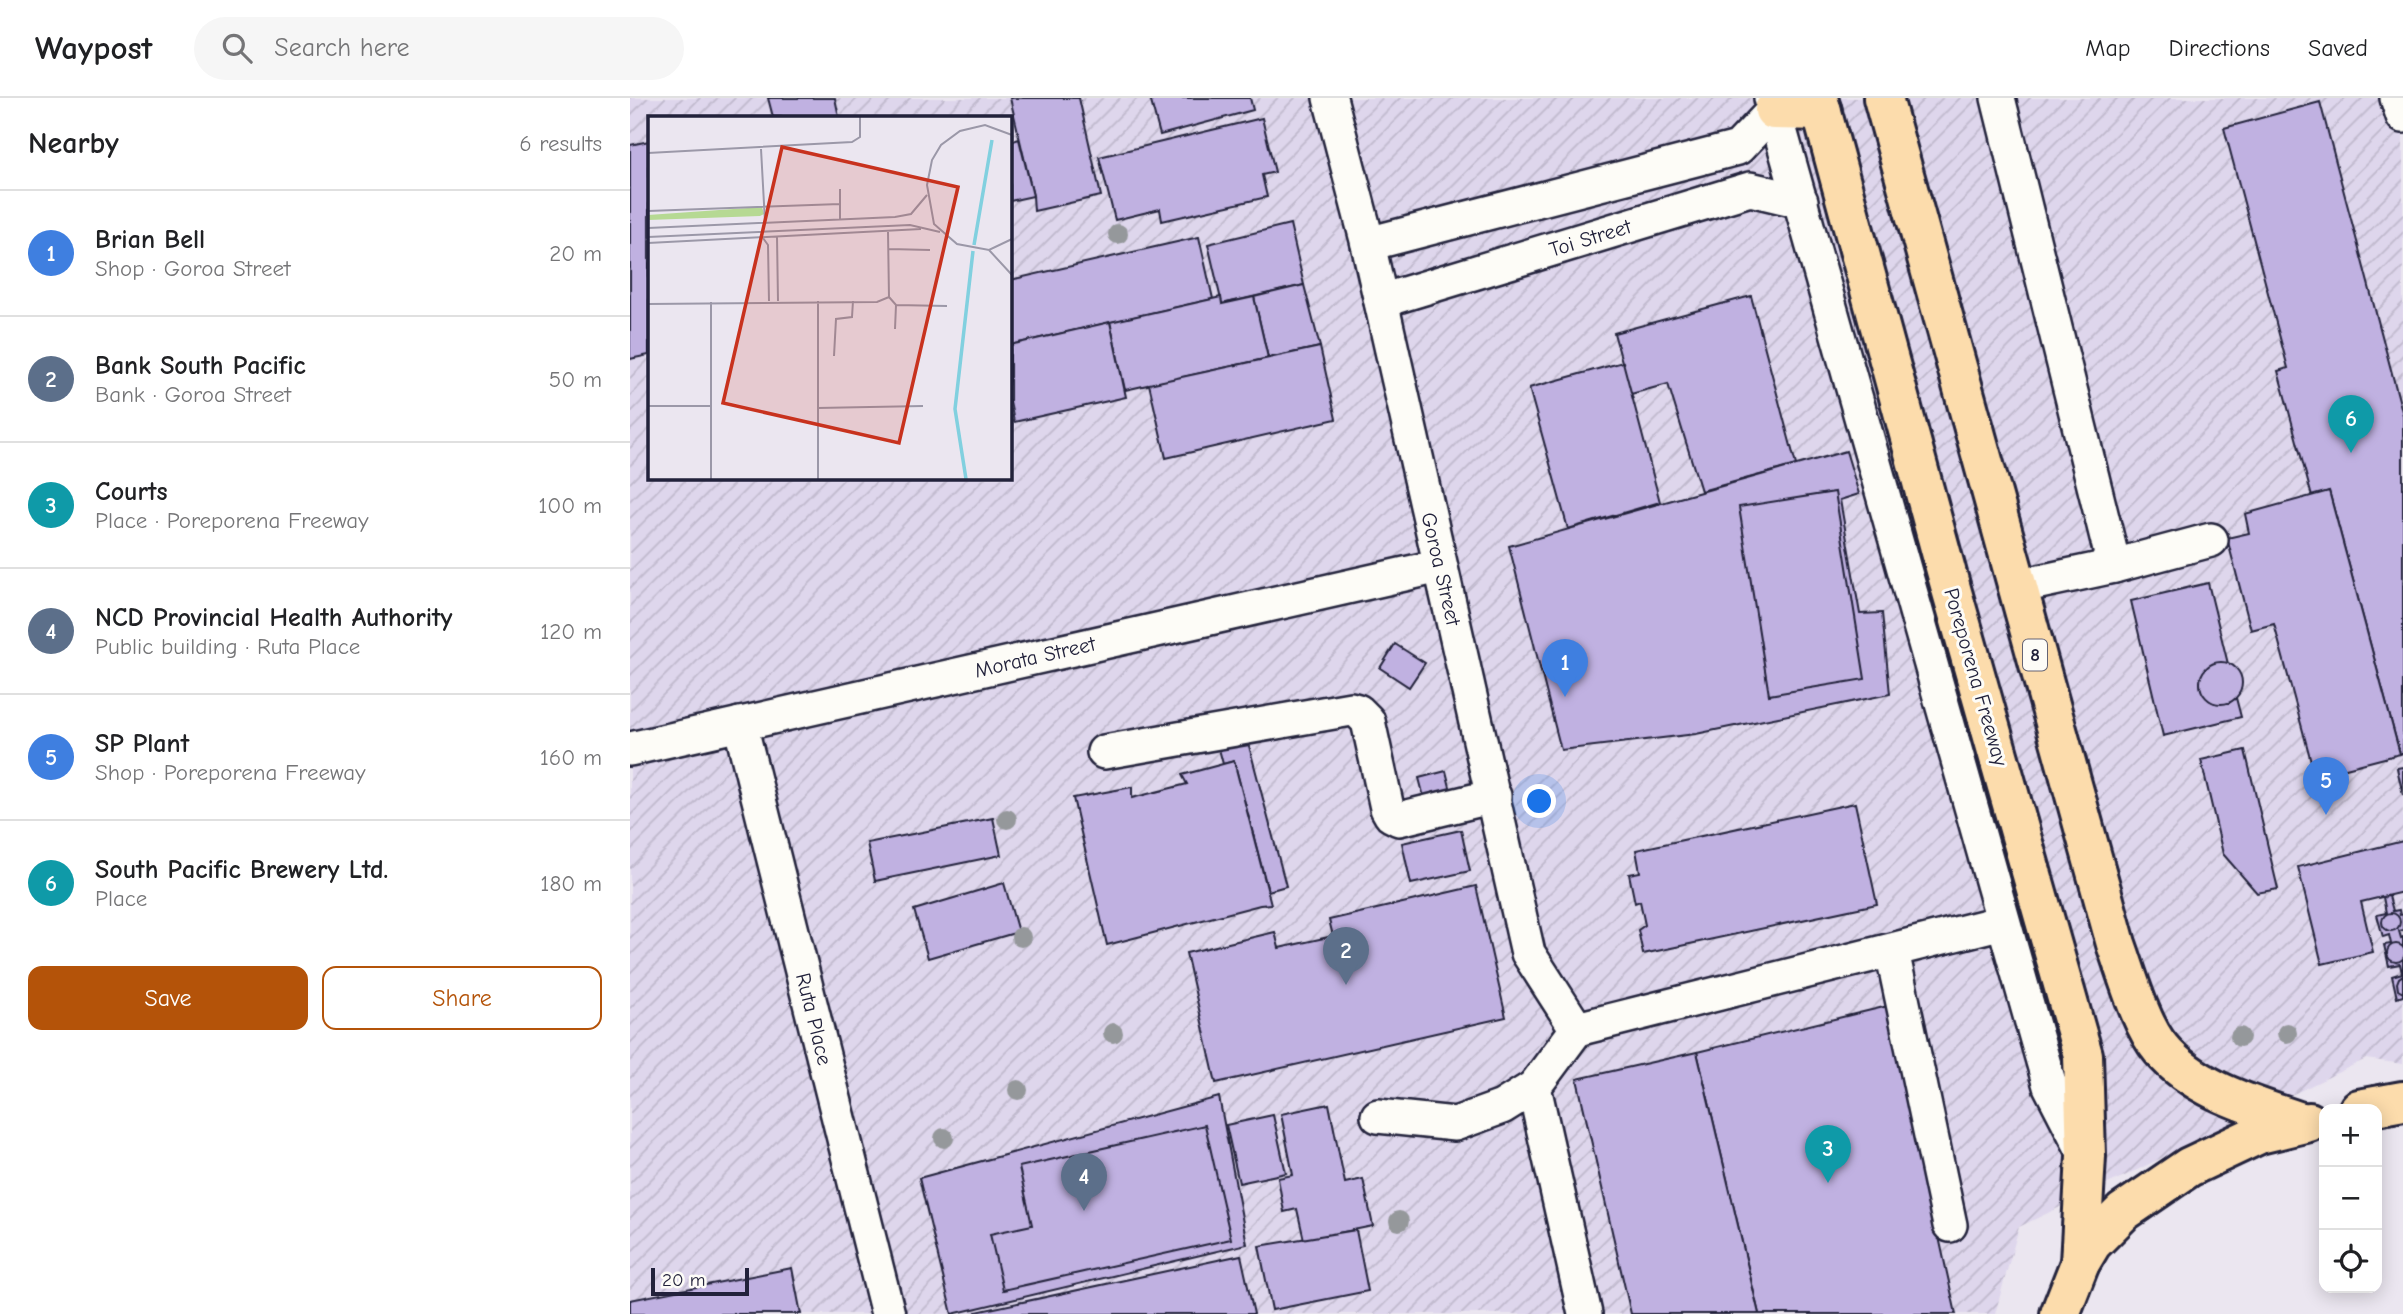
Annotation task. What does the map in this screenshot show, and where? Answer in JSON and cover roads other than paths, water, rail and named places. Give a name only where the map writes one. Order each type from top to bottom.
[{"type":"highway","name":"8","points":[[1883,98],[2116,944],[2146,1024],[2160,1049],[2183,1070],[2228,1097],[2314,1120]]},
{"type":"highway","name":"Poreporena Freeway","points":[[1796,103],[1948,578],[2083,1055],[2086,1156],[2080,1263]]},
{"type":"highway","points":[[2382,1105],[2403,1101]]},
{"type":"highway","points":[[2060,1314],[2080,1263],[2092,1243],[2123,1212],[2189,1167],[2259,1134],[2314,1120]]},
{"type":"street","name":"Goroa Street","points":[[1330,98],[1368,244],[1528,953],[1577,1029]]},
{"type":"street","points":[[1997,98],[2114,566]]},
{"type":"street","points":[[2398,98],[2403,116]]},
{"type":"street","points":[[1368,244],[1738,148],[1796,103]]},
{"type":"street","points":[[1796,103],[1801,201],[2050,1086],[2086,1156]]},
{"type":"street","name":"Toi Street","points":[[1381,301],[1750,189],[1801,201]]},
{"type":"street","points":[[2016,587],[2114,566],[2211,540]]},
{"type":"street","name":"Morata Street","points":[[630,749],[1440,566]]},
{"type":"street","points":[[1104,752],[1351,709],[1358,711],[1368,721],[1387,808],[1391,815],[1399,820],[1494,796]]},
{"type":"street","name":"Ruta Place","points":[[740,724],[888,1314]]},
{"type":"street","points":[[1378,1116],[1455,1124],[1502,1107],[1534,1087],[1577,1029],[2003,922]]},
{"type":"street","points":[[1892,951],[1950,1225]]},
{"type":"street","points":[[1534,1087],[1585,1314]]},
{"type":"place","name":"South Pacific Brewery Ltd.","points":[[2351,453]]},
{"type":"place","name":"Brian Bell","points":[[1565,697]]},
{"type":"place","name":"SP Plant","points":[[2326,815]]},
{"type":"place","name":"Bank South Pacific","points":[[1346,985]]},
{"type":"place","name":"Courts","points":[[1828,1183]]},
{"type":"place","name":"NCD Provincial Health Authority","points":[[1084,1211]]}]
